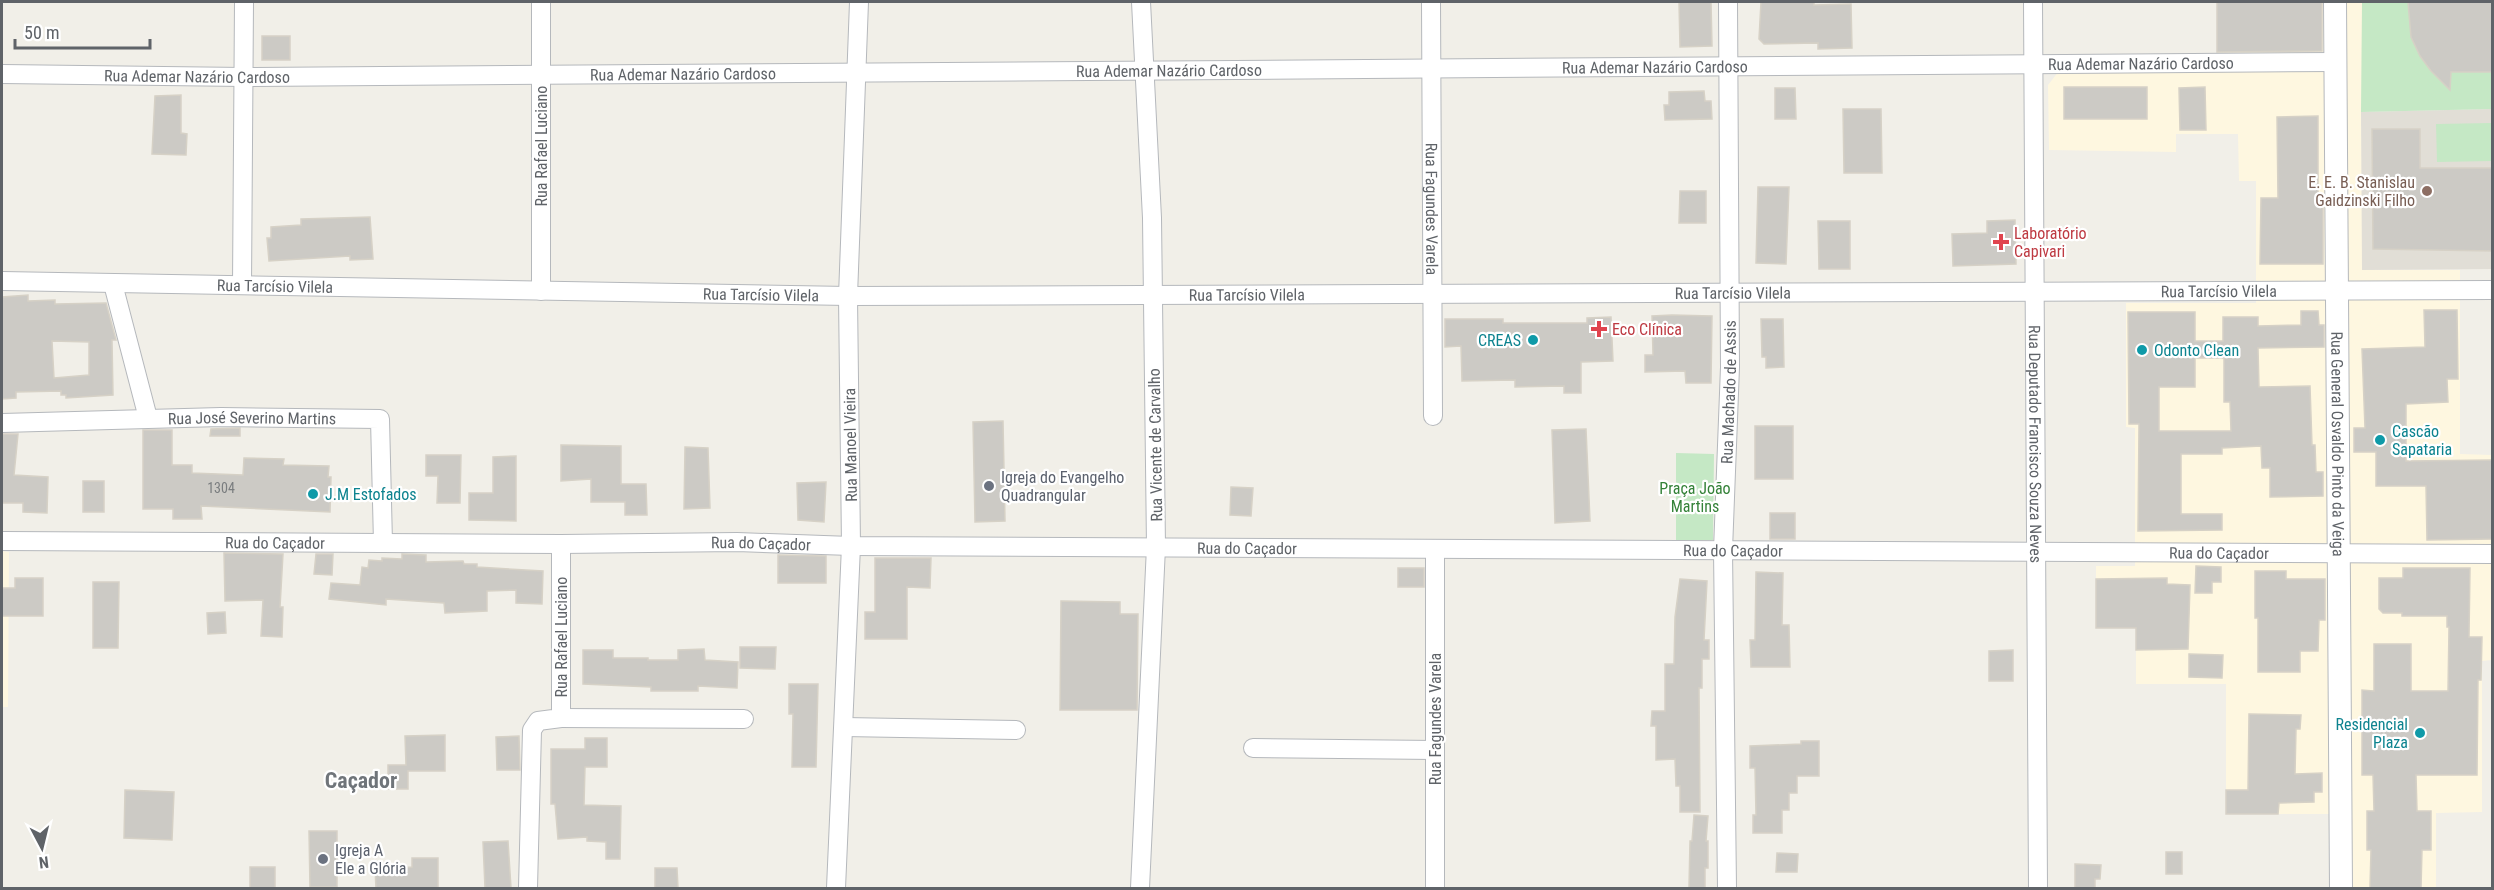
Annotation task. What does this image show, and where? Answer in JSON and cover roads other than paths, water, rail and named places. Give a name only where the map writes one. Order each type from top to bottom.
[{"type":"street","points":[[242,285],[244,2]]},
{"type":"street","name":"Rua Rafael Luciano","points":[[541,2],[541,291]]},
{"type":"street","name":"Rua Manoel Vieira","points":[[836,888],[851,546],[848,296],[859,2]]},
{"type":"street","name":"Rua Vicente de Carvalho","points":[[1140,888],[1156,547],[1151,174],[1141,2]]},
{"type":"street","name":"Rua Fagundes Varela","points":[[1431,2],[1433,416]]},
{"type":"street","name":"Rua Machado de Assis","points":[[1727,888],[1723,550],[1730,409],[1728,2]]},
{"type":"street","name":"Rua Deputado Francisco Souza Neves","points":[[2033,2],[2038,888]]},
{"type":"street","name":"Rua General Osvaldo Pinto da Veiga","points":[[2335,2],[2341,888]]},
{"type":"street","name":"Rua Ademar Nazário Cardoso","points":[[2,74],[244,77],[2336,62]]},
{"type":"street","name":"Rua Tarcísio Vilela","points":[[2,281],[848,296],[2493,290]]},
{"type":"street","points":[[113,284],[148,418]]},
{"type":"street","name":"Rua José Severino Martins","points":[[2,423],[148,418],[380,419],[383,543]]},
{"type":"street","name":"Rua do Caçador","points":[[2,541],[561,544],[737,542],[851,546],[2493,554]]},
{"type":"street","name":"Rua Rafael Luciano","points":[[528,888],[532,730],[538,721],[561,718],[561,544]]},
{"type":"street","name":"Rua Fagundes Varela","points":[[1435,549],[1435,888]]},
{"type":"street","points":[[561,718],[744,719]]},
{"type":"street","points":[[844,727],[1016,730]]},
{"type":"street","points":[[1253,748],[1435,750]]},
{"type":"place","name":"E. E. B. Stanislau Gaidzinski Filho","points":[[2427,191]]},
{"type":"place","name":"Laboratório Capivari","points":[[2001,242]]},
{"type":"place","name":"Eco Clínica","points":[[1599,329]]},
{"type":"place","name":"CREAS","points":[[1533,340]]},
{"type":"place","name":"Odonto Clean","points":[[2142,350]]},
{"type":"place","name":"Cascão Sapataria","points":[[2380,440]]},
{"type":"place","name":"Igreja do Evangelho Quadrangular","points":[[989,486]]},
{"type":"place","name":"J.M Estofados","points":[[313,494]]},
{"type":"place","name":"Residencial Plaza","points":[[2420,733]]},
{"type":"place","name":"Igreja A Ele a Glória","points":[[323,859]]},
{"type":"district","name":"Caçador","points":[[361,780]]},
{"type":"park label","name":"Praça João Martins","points":[[1695,497]]}]
